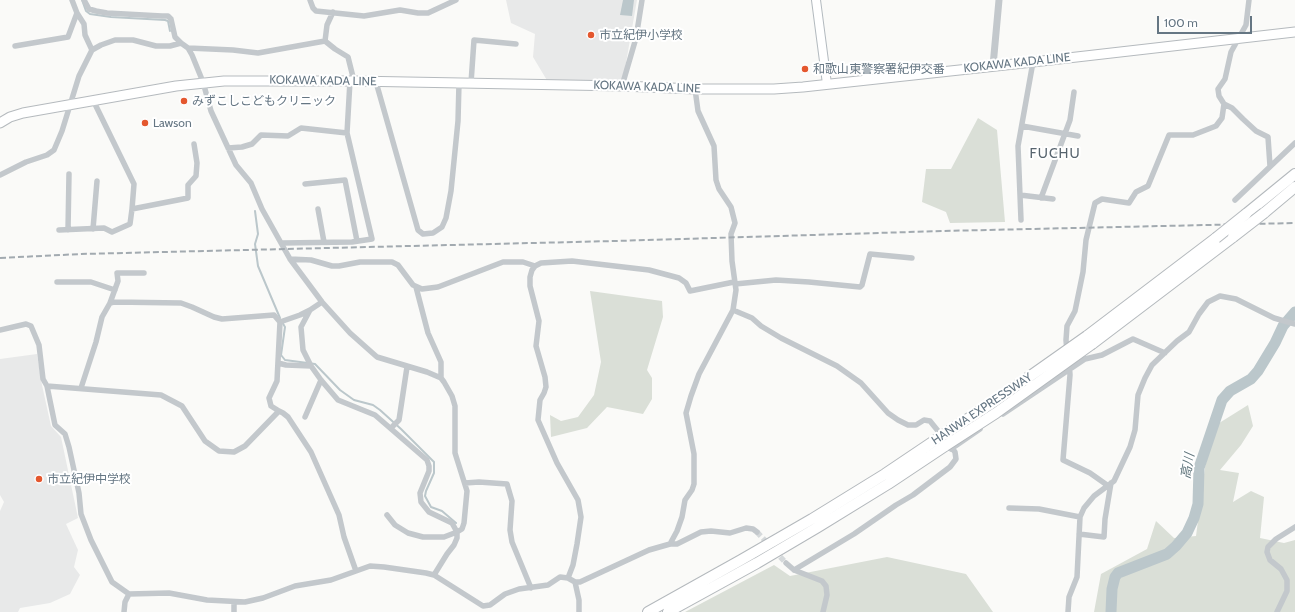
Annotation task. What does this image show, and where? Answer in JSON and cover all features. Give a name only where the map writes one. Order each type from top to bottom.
[{"type":"highway","name":"HANWA EXPRESSWAY","points":[[668,612],[757,563],[818,527],[888,484],[946,444],[996,413],[1295,174]]},
{"type":"highway","name":"HANWA EXPRESSWAY","points":[[1089,340],[1233,237],[1295,187]]},
{"type":"highway","name":"HANWA EXPRESSWAY","points":[[648,612],[742,560],[885,474],[946,444]]},
{"type":"main road","points":[[816,0],[827,84]]},
{"type":"main road","name":"KOKAWA KADA LINE","points":[[0,123],[10,117],[23,113],[93,100],[224,80],[471,83],[695,89],[774,89],[1033,62],[1295,32]]},
{"type":"street","points":[[72,0],[77,13],[84,24],[85,35],[92,50]]},
{"type":"street","points":[[84,0],[90,9],[96,11],[107,13],[168,16],[171,19],[176,37],[188,48],[192,55],[203,82],[211,111],[236,165],[251,183],[262,209],[290,259],[322,302],[350,333],[377,357],[427,372],[441,378],[444,382],[452,396],[455,406],[455,453],[467,491],[464,523],[462,529],[444,537],[423,537],[408,533],[395,525],[387,515]]},
{"type":"street","points":[[310,0],[316,11],[364,16],[400,10],[428,13],[456,0]]},
{"type":"street","points":[[622,86],[636,38],[642,0]]},
{"type":"street","points":[[993,66],[998,0]]},
{"type":"street","points":[[1249,0],[1246,25],[1231,52],[1225,79],[1218,89],[1219,96],[1224,104],[1232,108],[1242,119],[1268,137],[1270,166]]},
{"type":"street","points":[[325,41],[328,25],[333,12]]},
{"type":"street","points":[[15,46],[68,37],[77,13]]},
{"type":"street","points":[[0,175],[26,162],[47,155],[54,150],[62,131],[79,76],[92,50],[115,40],[133,40],[156,46],[170,46],[181,43]]},
{"type":"street","points":[[471,83],[474,40],[516,44]]},
{"type":"street","points":[[188,48],[233,50],[258,53],[325,41],[348,58],[352,81],[347,133],[372,239],[357,241],[282,243]]},
{"type":"street","points":[[1021,220],[1018,146],[1033,62]]},
{"type":"street","points":[[376,82],[418,230],[423,234],[433,233],[442,227],[446,218],[451,191],[458,121],[459,83]]},
{"type":"street","points":[[670,544],[680,524],[685,500],[694,484],[694,454],[686,413],[699,374],[733,310],[736,290],[734,283],[731,234],[735,223],[731,207],[718,189],[714,146],[698,112],[695,89]]},
{"type":"street","points":[[1041,198],[1070,120],[1074,92]]},
{"type":"street","points":[[58,230],[104,228],[112,232],[130,224],[134,184],[93,100]]},
{"type":"street","points":[[1109,484],[1062,460],[1070,375],[1066,340],[1067,326],[1075,311],[1083,272],[1086,240],[1095,203],[1102,199],[1129,203],[1136,192],[1148,186],[1169,135],[1193,135],[1216,126],[1222,118],[1224,104]]},
{"type":"street","points":[[1022,126],[1078,136]]},
{"type":"street","points":[[228,148],[242,147],[252,144],[261,135],[288,136],[301,128],[347,133]]},
{"type":"street","points":[[1235,200],[1295,143]]},
{"type":"street","points":[[132,209],[188,198],[188,185],[196,176],[198,163],[194,144]]},
{"type":"street","points":[[68,230],[69,174]]},
{"type":"street","points":[[305,184],[345,180],[357,241]]},
{"type":"street","points":[[93,229],[97,181]]},
{"type":"street","points":[[1020,195],[1053,200]]},
{"type":"street","points":[[318,210],[324,242]]},
{"type":"street","points":[[568,578],[573,565],[580,517],[578,500],[557,463],[538,420],[540,400],[546,387],[545,377],[536,346],[539,321],[530,286],[530,277],[535,266],[541,263],[572,261],[649,270],[679,278],[686,283],[690,291],[734,283],[776,280],[860,287],[862,285],[870,254],[912,258]]},
{"type":"street","points":[[290,259],[311,260],[332,266],[360,262],[392,262],[398,266],[416,288],[428,333],[441,362],[441,378]]},
{"type":"street","points":[[416,288],[422,290],[438,287],[503,262],[523,262],[535,266]]},
{"type":"street","points":[[81,388],[96,342],[102,317],[110,303],[118,281],[117,274],[144,273]]},
{"type":"street","points":[[57,282],[91,282],[115,290]]},
{"type":"street","points":[[1068,612],[1069,597],[1077,577],[1080,517],[1084,508],[1094,496],[1114,481],[1130,447],[1135,430],[1138,396],[1152,365],[1190,332],[1199,314],[1208,302],[1220,296],[1236,299],[1274,318],[1295,324]]},
{"type":"street","points":[[280,322],[300,315],[322,302]]},
{"type":"street","points":[[110,303],[181,303],[214,317],[274,316],[280,322]]},
{"type":"street","points":[[310,310],[301,327],[303,350],[311,366],[321,380],[338,400],[376,415],[427,460],[429,471],[420,493],[421,502],[429,512],[452,523],[457,532],[457,538],[454,545],[434,576]]},
{"type":"street","points":[[733,310],[752,318],[761,326],[781,338],[843,370],[861,383],[888,413],[898,420],[908,425],[916,425],[924,420],[930,421],[946,444],[955,452],[956,459],[950,466],[913,495],[854,534],[794,570]]},
{"type":"street","points":[[280,322],[277,353],[277,381],[269,398],[271,406],[288,417],[311,452],[339,515],[344,537],[356,571]]},
{"type":"street","points":[[0,330],[26,324],[31,326],[39,345],[43,379],[47,386],[55,425],[65,434],[69,447],[79,493],[81,514],[91,540],[112,582],[129,594],[169,593],[206,600],[234,603],[244,602],[295,586],[331,580],[370,566],[434,576],[483,606],[490,606],[505,594],[519,589],[548,585],[560,577],[568,578],[575,582],[580,582],[650,550],[670,544],[677,544],[701,532],[711,530],[730,533],[746,528],[757,532]]},
{"type":"street","points":[[946,444],[1085,359],[1102,355],[1133,339],[1165,353]]},
{"type":"street","points":[[278,363],[286,365],[311,366]]},
{"type":"street","points":[[391,428],[398,420],[407,367]]},
{"type":"street","points":[[305,417],[321,380]]},
{"type":"street","points":[[47,386],[161,395],[182,406],[205,441],[220,450],[234,452],[245,446],[279,411]]},
{"type":"street","points":[[465,484],[479,482],[507,484],[512,501],[510,530],[512,542],[531,588]]},
{"type":"street","points":[[1079,534],[1104,537],[1104,519],[1109,484]]},
{"type":"street","points":[[1009,508],[1039,509],[1080,517]]},
{"type":"street","points":[[1277,612],[1286,591],[1287,580],[1281,569],[1270,560],[1267,552],[1268,547],[1276,539],[1295,527]]},
{"type":"street","points":[[786,564],[794,570],[822,581],[826,586],[827,595],[823,612]]},
{"type":"street","points":[[575,582],[579,600],[579,612]]},
{"type":"street","points":[[124,612],[125,602],[129,594]]},
{"type":"street","points":[[234,603],[234,612]]},
{"type":"shaded area","points":[[506,0],[637,0],[623,80],[617,83],[548,82],[533,57],[535,34],[511,23]]},
{"type":"shaded area","points":[[623,0],[634,0],[632,16],[620,15]]},
{"type":"shaded area","points":[[978,118],[997,130],[1005,222],[950,223],[946,212],[922,202],[926,169],[951,169]]},
{"type":"shaded area","points":[[590,291],[662,301],[663,317],[647,370],[652,378],[652,399],[643,414],[607,407],[587,428],[551,437],[550,415],[561,421],[578,417],[594,395],[601,362]]},
{"type":"shaded area","points":[[37,354],[51,426],[61,437],[78,518],[66,524],[78,550],[74,567],[80,575],[70,594],[50,603],[20,608],[18,612],[0,612],[0,511],[4,502],[0,495],[0,359]]},
{"type":"shaded area","points":[[1248,405],[1253,426],[1241,445],[1220,470],[1239,473],[1233,502],[1251,491],[1264,497],[1260,538],[1284,543],[1295,540],[1295,612],[1094,612],[1101,574],[1147,549],[1156,521],[1174,538],[1196,536],[1205,467],[1216,425]]},
{"type":"shaded area","points":[[887,557],[966,574],[993,612],[685,612],[774,565],[790,576]]},
{"type":"waterway","points":[[82,0],[86,11],[90,14],[111,17],[165,20],[168,21],[170,31]]},
{"type":"waterway","points":[[255,211],[258,234],[255,244],[258,266],[280,318]]},
{"type":"waterway","name":"高川","points":[[1111,612],[1112,589],[1115,577],[1118,573],[1167,554],[1187,533],[1194,518],[1198,504],[1199,468],[1222,400],[1230,391],[1251,379],[1258,371],[1275,343],[1283,326],[1295,312]]},
{"type":"waterway","points":[[282,322],[285,327],[281,355],[285,360],[315,364],[340,390],[354,400],[373,405],[380,410],[434,462],[434,473],[425,496],[431,507],[442,511],[456,523]]},
{"type":"tunnel","points":[[757,532],[786,563]]},
{"type":"railway","points":[[0,258],[81,254],[1295,223]]},
{"type":"place","name":"市立紀伊小学校","points":[[591,35]]},
{"type":"place","name":"和歌山東警察署紀伊交番","points":[[805,69]]},
{"type":"place","name":"みずこしこどもクリニック","points":[[184,101]]},
{"type":"place","name":"Lawson","points":[[145,123]]},
{"type":"place","name":"市立紀伊中学校","points":[[39,479]]},
{"type":"district","name":"FUCHU","points":[[1055,154]]}]
